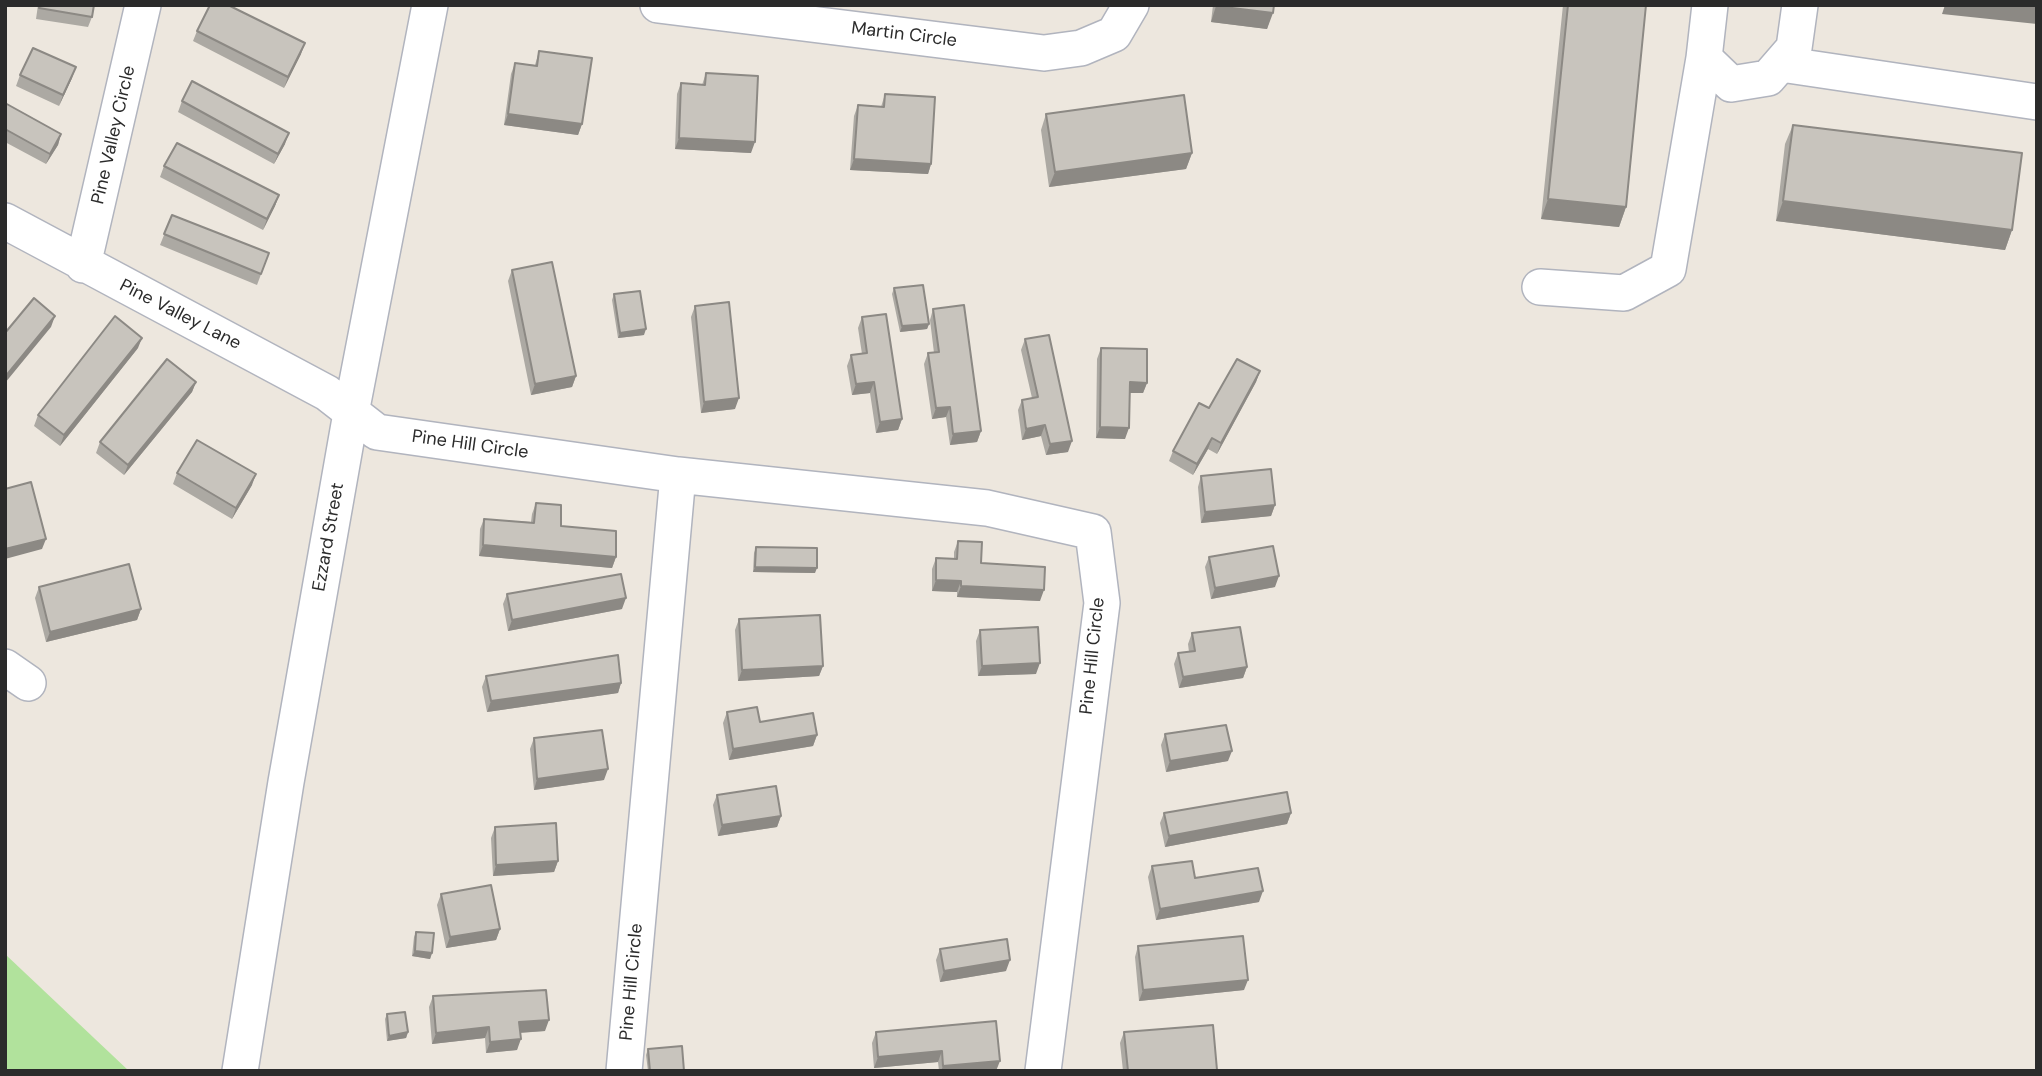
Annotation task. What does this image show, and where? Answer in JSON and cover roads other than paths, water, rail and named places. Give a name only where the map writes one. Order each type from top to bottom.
[{"type":"street","name":"Pine Valley Circle","points":[[83,265],[143,5]]},
{"type":"street","name":"Ezzard Street","points":[[240,1071],[286,782],[351,413],[430,5]]},
{"type":"street","name":"Martin Circle","points":[[658,5],[1044,52],[1081,48],[1114,34],[1131,5]]},
{"type":"street","points":[[1540,287],[1624,293],[1668,269],[1704,58],[1710,5]]},
{"type":"street","points":[[1704,58],[1731,83],[1768,78],[1794,48],[1800,5]]},
{"type":"street","points":[[1781,64],[2037,102]]},
{"type":"street","name":"Pine Valley Lane","points":[[5,221],[327,393],[351,413]]},
{"type":"street","name":"Pine Hill Circle","points":[[351,413],[377,432],[678,475],[987,508],[1093,532],[1102,603],[1043,1071]]},
{"type":"street","name":"Pine Hill Circle","points":[[624,1071],[678,475]]}]
